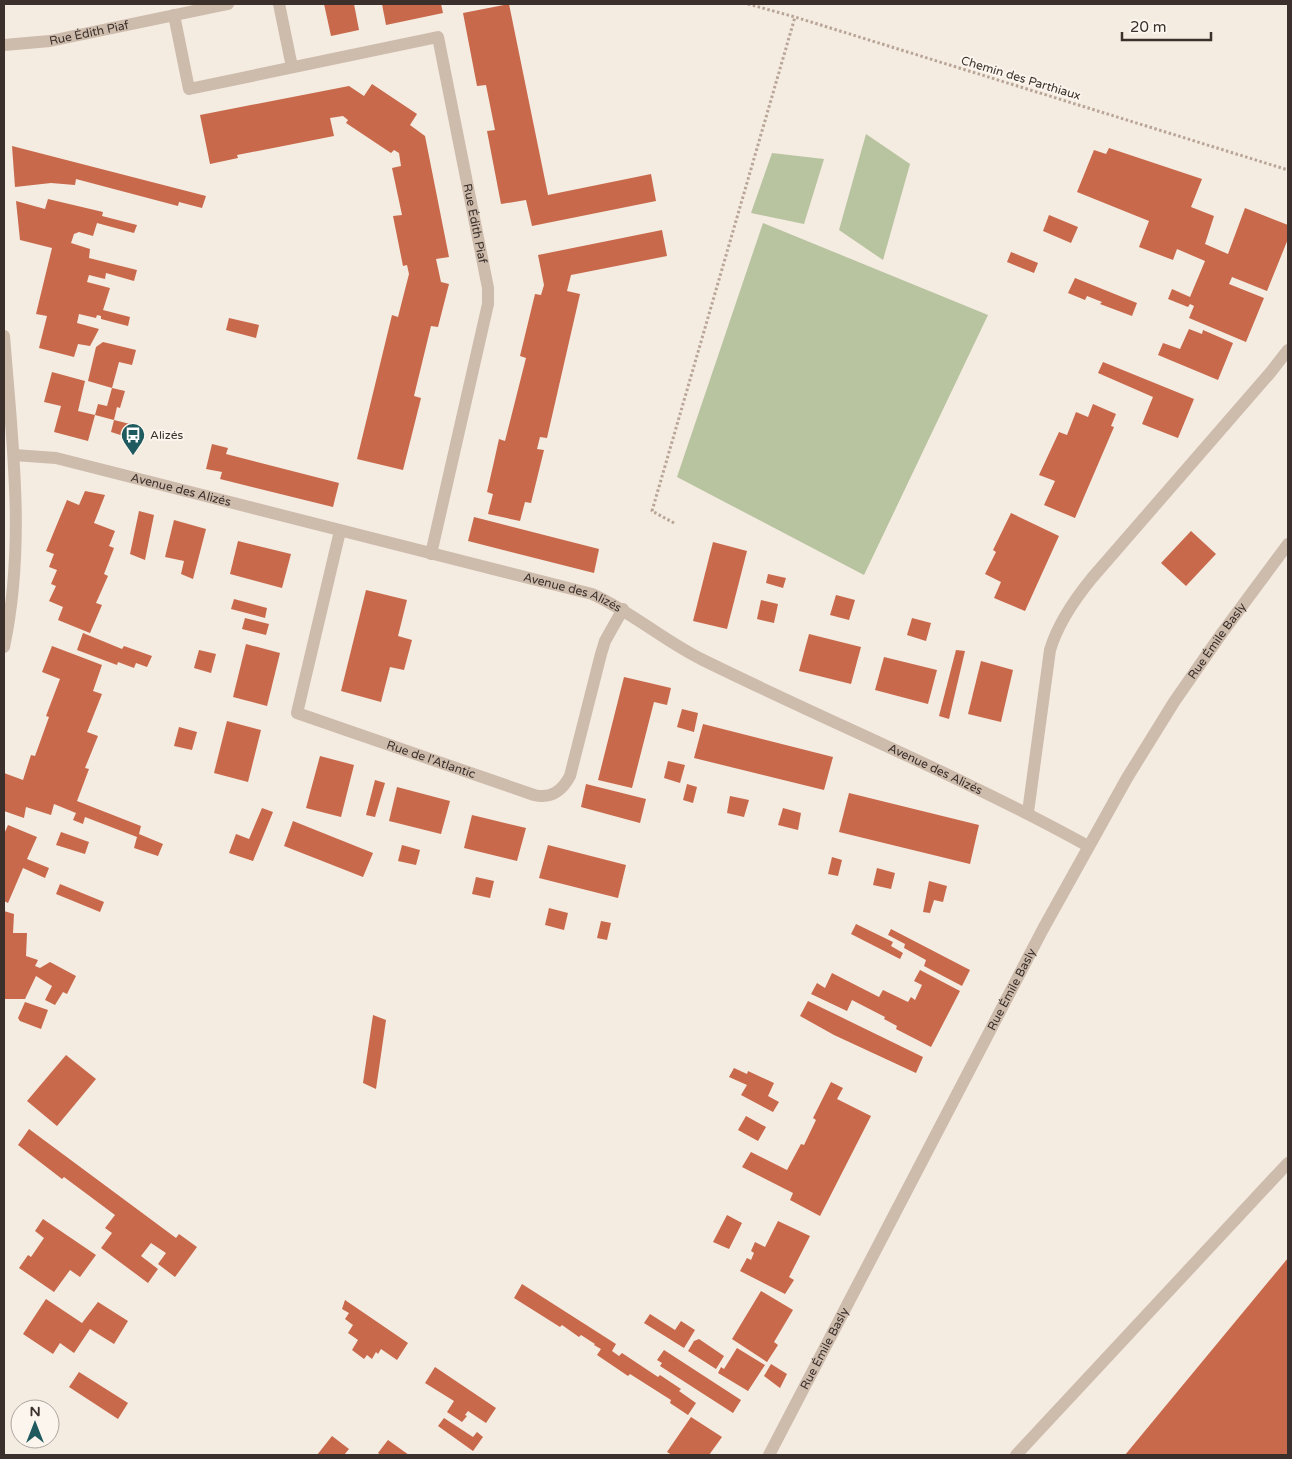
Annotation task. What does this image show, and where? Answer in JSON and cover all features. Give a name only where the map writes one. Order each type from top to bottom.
[{"type":"street","name":"Rue Édith Piaf","points":[[4,45],[50,41],[228,4]]},
{"type":"street","points":[[278,4],[292,67]]},
{"type":"street","name":"Rue Édith Piaf","points":[[174,15],[189,88],[438,37],[488,288],[488,304],[431,554]]},
{"type":"street","points":[[4,336],[16,482],[15,557],[11,605],[4,647]]},
{"type":"street","points":[[1028,812],[1049,657],[1054,639],[1069,608],[1092,578],[1288,350]]},
{"type":"street","name":"Avenue des Alizés","points":[[14,455],[56,458],[592,594],[623,609],[696,656],[1028,812],[1088,846]]},
{"type":"street","name":"Rue de l'Atlantic","points":[[340,531],[296,714],[534,795],[550,796],[565,785],[570,776],[605,641],[623,609]]},
{"type":"street","name":"Rue Émile Basly","points":[[769,1455],[1088,846],[1174,702],[1238,609],[1288,544]]},
{"type":"street","points":[[1016,1455],[1288,1163]]},
{"type":"path","name":"Chemin des Parthiaux","points":[[748,4],[1288,170]]},
{"type":"path","points":[[674,523],[652,511],[795,17]]},
{"type":"green space","points":[[866,134],[910,164],[883,260],[839,230]]},
{"type":"green space","points":[[772,153],[824,159],[804,224],[751,213]]},
{"type":"green space","points":[[763,223],[988,315],[864,575],[677,477]]},
{"type":"building","points":[[324,4],[354,4],[359,30],[331,36]]},
{"type":"building","points":[[382,4],[441,4],[443,13],[386,25]]},
{"type":"building","points":[[509,4],[548,195],[651,174],[656,201],[532,226],[526,200],[501,204],[487,131],[495,130],[486,85],[477,86],[463,13]]},
{"type":"building","points":[[372,84],[417,114],[410,125],[425,136],[449,257],[436,259],[441,282],[449,284],[438,327],[431,326],[414,396],[421,398],[403,470],[357,459],[392,315],[398,317],[409,274],[407,265],[403,266],[393,216],[402,215],[392,168],[401,166],[399,153],[394,150],[391,153],[346,123],[348,120],[343,116],[330,118],[334,136],[237,155],[238,158],[210,164],[200,115],[349,86],[364,96]]},
{"type":"building","points":[[12,146],[206,196],[202,208],[179,202],[178,206],[76,179],[75,185],[51,183],[15,187]]},
{"type":"building","points":[[1109,148],[1202,179],[1191,207],[1214,216],[1205,244],[1228,254],[1245,208],[1288,225],[1288,239],[1267,291],[1232,277],[1229,284],[1264,298],[1246,342],[1189,318],[1194,306],[1190,304],[1188,307],[1168,299],[1172,289],[1190,297],[1205,261],[1177,249],[1173,260],[1139,247],[1149,221],[1077,192],[1094,150],[1106,154]]},
{"type":"building","points":[[48,199],[103,212],[102,216],[137,225],[134,233],[97,223],[93,236],[79,232],[74,234],[71,243],[90,249],[89,258],[137,270],[134,281],[106,273],[105,279],[89,275],[87,282],[110,288],[103,310],[130,317],[128,326],[101,319],[101,316],[97,315],[96,318],[79,314],[77,323],[99,329],[90,346],[78,344],[74,357],[39,348],[47,316],[36,314],[52,248],[20,240],[16,201],[45,209]]},
{"type":"building","points":[[1049,215],[1078,227],[1071,243],[1043,231]]},
{"type":"building","points":[[662,230],[667,256],[571,275],[567,291],[580,294],[547,438],[540,437],[537,449],[544,450],[531,503],[525,502],[520,521],[488,514],[493,494],[487,492],[499,439],[505,441],[526,358],[520,356],[535,294],[541,295],[544,285],[538,255]]},
{"type":"building","points":[[1011,252],[1038,263],[1034,273],[1007,262]]},
{"type":"building","points":[[1075,278],[1137,303],[1132,316],[1100,304],[1102,302],[1087,296],[1085,300],[1068,293]]},
{"type":"building","points":[[229,318],[259,325],[256,338],[226,330]]},
{"type":"building","points":[[1189,329],[1202,334],[1203,330],[1233,343],[1218,380],[1158,355],[1163,343],[1180,349]]},
{"type":"building","points":[[103,342],[136,350],[132,365],[119,362],[112,388],[88,381],[96,347]]},
{"type":"building","points":[[1103,362],[1194,399],[1178,438],[1142,424],[1153,397],[1098,373]]},
{"type":"building","points":[[52,372],[85,381],[78,411],[95,415],[88,441],[54,432],[61,406],[44,402]]},
{"type":"building","points":[[112,388],[125,391],[120,408],[117,407],[114,420],[95,415],[98,404],[107,406]]},
{"type":"building","points":[[1093,404],[1116,414],[1111,426],[1114,427],[1075,518],[1044,505],[1055,481],[1039,475],[1059,432],[1067,435],[1076,412],[1088,417]]},
{"type":"building","points":[[114,420],[134,425],[130,438],[111,432]]},
{"type":"building","points":[[212,444],[228,448],[226,454],[339,483],[333,507],[220,479],[222,472],[206,469]]},
{"type":"building","points":[[85,491],[105,495],[94,523],[115,531],[109,546],[114,548],[104,574],[108,576],[96,603],[102,605],[90,633],[58,620],[63,607],[49,601],[56,586],[51,584],[57,570],[49,567],[54,554],[46,551],[67,500],[79,505]]},
{"type":"building","points":[[139,511],[154,515],[145,560],[130,554]]},
{"type":"building","points":[[1011,513],[1059,536],[1025,611],[994,598],[1001,582],[985,574],[996,552],[993,550]]},
{"type":"building","points":[[474,517],[599,549],[594,573],[468,541]]},
{"type":"building","points":[[174,520],[206,529],[193,579],[181,574],[184,561],[165,557]]},
{"type":"building","points":[[1191,531],[1216,554],[1186,586],[1161,563]]},
{"type":"building","points":[[238,541],[291,554],[282,588],[230,574]]},
{"type":"building","points":[[713,542],[747,551],[727,629],[693,621]]},
{"type":"building","points":[[768,574],[786,578],[783,588],[766,583]]},
{"type":"building","points":[[366,590],[407,600],[398,636],[412,640],[404,670],[390,667],[381,702],[341,691]]},
{"type":"building","points":[[836,595],[855,600],[849,620],[830,615]]},
{"type":"building","points":[[234,599],[267,608],[265,618],[231,609]]},
{"type":"building","points":[[761,600],[778,604],[774,623],[757,619]]},
{"type":"building","points":[[245,618],[269,624],[266,635],[242,629]]},
{"type":"building","points":[[912,618],[931,623],[926,641],[907,635]]},
{"type":"building","points":[[83,633],[122,649],[124,646],[152,656],[147,667],[136,663],[134,668],[118,662],[117,665],[77,650]]},
{"type":"building","points":[[809,634],[861,647],[851,684],[799,671]]},
{"type":"building","points":[[246,644],[280,653],[267,706],[233,697]]},
{"type":"building","points":[[52,646],[102,665],[93,691],[102,694],[87,732],[98,736],[85,768],[89,769],[77,801],[141,826],[139,834],[163,844],[158,856],[134,848],[137,837],[85,817],[83,824],[73,820],[76,813],[54,804],[51,815],[26,807],[24,818],[4,811],[4,773],[23,780],[31,755],[35,756],[49,717],[46,716],[60,679],[42,672]]},
{"type":"building","points":[[199,650],[216,654],[211,673],[194,668]]},
{"type":"building","points":[[956,650],[965,651],[949,719],[939,716]]},
{"type":"building","points":[[884,657],[937,670],[928,704],[875,690]]},
{"type":"building","points":[[981,661],[1013,670],[1001,722],[968,714]]},
{"type":"building","points":[[624,677],[671,688],[667,705],[654,702],[632,788],[598,780]]},
{"type":"building","points":[[682,709],[698,713],[694,732],[677,727]]},
{"type":"building","points":[[227,721],[261,730],[248,782],[214,773]]},
{"type":"building","points":[[703,724],[833,757],[824,790],[694,758]]},
{"type":"building","points":[[179,727],[197,732],[192,750],[174,746]]},
{"type":"building","points":[[320,756],[354,765],[341,817],[306,808]]},
{"type":"building","points":[[668,761],[685,765],[680,783],[664,778]]},
{"type":"building","points":[[375,780],[385,783],[375,817],[366,815]]},
{"type":"building","points":[[586,784],[646,799],[640,823],[581,807]]},
{"type":"building","points":[[687,784],[697,787],[693,803],[683,800]]},
{"type":"building","points":[[397,787],[450,801],[441,834],[389,821]]},
{"type":"building","points":[[849,793],[979,825],[970,864],[839,832]]},
{"type":"building","points":[[730,796],[749,800],[744,817],[727,813]]},
{"type":"building","points":[[262,808],[273,812],[253,861],[229,853],[236,834],[249,839]]},
{"type":"building","points":[[783,808],[801,813],[798,830],[778,825]]},
{"type":"building","points":[[472,815],[526,828],[517,861],[464,848]]},
{"type":"building","points":[[293,821],[373,853],[363,877],[284,846]]},
{"type":"building","points":[[8,825],[37,837],[27,859],[49,868],[45,878],[23,868],[8,903],[4,901],[4,834]]},
{"type":"building","points":[[61,832],[89,842],[85,854],[56,845]]},
{"type":"building","points":[[402,845],[420,850],[416,865],[398,861]]},
{"type":"building","points":[[548,845],[626,865],[618,898],[539,878]]},
{"type":"building","points":[[832,857],[842,860],[838,876],[828,874]]},
{"type":"building","points":[[877,868],[895,873],[891,889],[873,885]]},
{"type":"building","points":[[476,877],[494,881],[490,898],[472,894]]},
{"type":"building","points":[[929,881],[947,886],[943,902],[934,900],[930,913],[923,912]]},
{"type":"building","points":[[60,884],[104,902],[100,912],[56,894]]},
{"type":"building","points":[[549,908],[568,913],[564,930],[545,925]]},
{"type":"building","points":[[4,911],[14,914],[13,933],[27,933],[26,956],[38,960],[35,966],[40,968],[50,962],[76,976],[67,994],[63,992],[55,1005],[45,1000],[52,986],[36,976],[25,999],[4,999]]},
{"type":"building","points":[[601,921],[611,923],[607,940],[597,938]]},
{"type":"building","points":[[856,924],[893,942],[891,946],[903,953],[900,959],[851,934]]},
{"type":"building","points":[[891,929],[970,970],[962,986],[924,966],[926,960],[904,948],[905,944],[888,935]]},
{"type":"building","points":[[920,970],[960,991],[931,1047],[896,1029],[897,1026],[884,1019],[885,1017],[852,1000],[847,1011],[811,994],[817,983],[825,988],[832,973],[879,997],[883,990],[908,1002],[911,997],[915,1000],[922,985],[914,981]]},
{"type":"building","points":[[808,1001],[923,1057],[916,1073],[834,1035],[800,1016]]},
{"type":"building","points":[[25,1002],[48,1010],[41,1029],[20,1021],[18,1018]]},
{"type":"building","points":[[373,1015],[386,1020],[376,1089],[363,1083]]},
{"type":"building","points":[[66,1055],[96,1079],[57,1126],[27,1101]]},
{"type":"building","points":[[734,1068],[747,1074],[748,1071],[774,1083],[768,1096],[779,1102],[773,1112],[741,1095],[747,1085],[729,1077]]},
{"type":"building","points":[[831,1082],[843,1088],[837,1099],[871,1116],[820,1216],[790,1200],[793,1193],[742,1167],[751,1152],[787,1170],[801,1144],[804,1145],[816,1120],[813,1118]]},
{"type":"building","points":[[746,1116],[766,1127],[758,1141],[738,1130]]},
{"type":"building","points":[[29,1129],[176,1238],[179,1234],[197,1247],[175,1277],[158,1264],[166,1253],[151,1243],[141,1256],[158,1269],[148,1283],[101,1248],[112,1233],[105,1228],[115,1215],[64,1177],[62,1179],[18,1145]]},
{"type":"building","points":[[727,1215],[742,1223],[729,1249],[713,1242]]},
{"type":"building","points":[[43,1219],[96,1255],[80,1277],[70,1270],[54,1292],[19,1268],[28,1255],[31,1257],[44,1238],[35,1231]]},
{"type":"building","points":[[778,1221],[810,1236],[789,1277],[794,1280],[785,1294],[740,1271],[747,1258],[751,1260],[754,1253],[751,1251],[755,1242],[765,1247]]},
{"type":"building","points":[[1288,1258],[1288,1455],[1125,1455]]},
{"type":"building","points":[[522,1284],[616,1344],[612,1351],[619,1356],[622,1353],[658,1377],[660,1375],[681,1389],[679,1391],[696,1403],[688,1415],[670,1403],[671,1400],[630,1374],[628,1376],[597,1355],[601,1349],[595,1344],[581,1335],[579,1337],[562,1325],[560,1327],[514,1298]]},
{"type":"building","points":[[761,1291],[793,1310],[774,1342],[778,1345],[767,1362],[732,1339]]},
{"type":"building","points":[[46,1299],[82,1323],[98,1302],[128,1321],[114,1344],[90,1329],[74,1353],[60,1343],[53,1354],[23,1334]]},
{"type":"building","points":[[345,1300],[408,1343],[397,1360],[381,1349],[378,1354],[376,1352],[372,1359],[367,1355],[364,1359],[352,1350],[358,1340],[348,1333],[353,1325],[345,1319],[349,1313],[342,1309]]},
{"type":"building","points":[[650,1314],[675,1330],[681,1321],[695,1330],[684,1348],[644,1323]]},
{"type":"building","points":[[699,1339],[724,1356],[716,1369],[688,1351],[694,1341]]},
{"type":"building","points":[[737,1348],[765,1365],[748,1391],[718,1373],[721,1367],[724,1369]]},
{"type":"building","points":[[664,1350],[741,1400],[733,1413],[660,1366],[662,1363],[657,1360]]},
{"type":"building","points":[[771,1364],[787,1374],[780,1388],[764,1376]]},
{"type":"building","points":[[435,1367],[496,1408],[486,1423],[468,1411],[465,1415],[467,1416],[462,1422],[447,1412],[454,1401],[425,1383]]},
{"type":"building","points":[[79,1372],[128,1403],[118,1419],[69,1387]]},
{"type":"building","points":[[691,1417],[722,1437],[709,1455],[672,1455],[667,1452]]},
{"type":"building","points":[[444,1418],[473,1437],[477,1432],[483,1437],[473,1451],[438,1426]]},
{"type":"building","points":[[332,1436],[349,1449],[344,1455],[317,1455]]},
{"type":"building","points":[[388,1440],[409,1455],[381,1455],[378,1453]]},
{"type":"place","name":"Alizés","points":[[133,456]]}]
